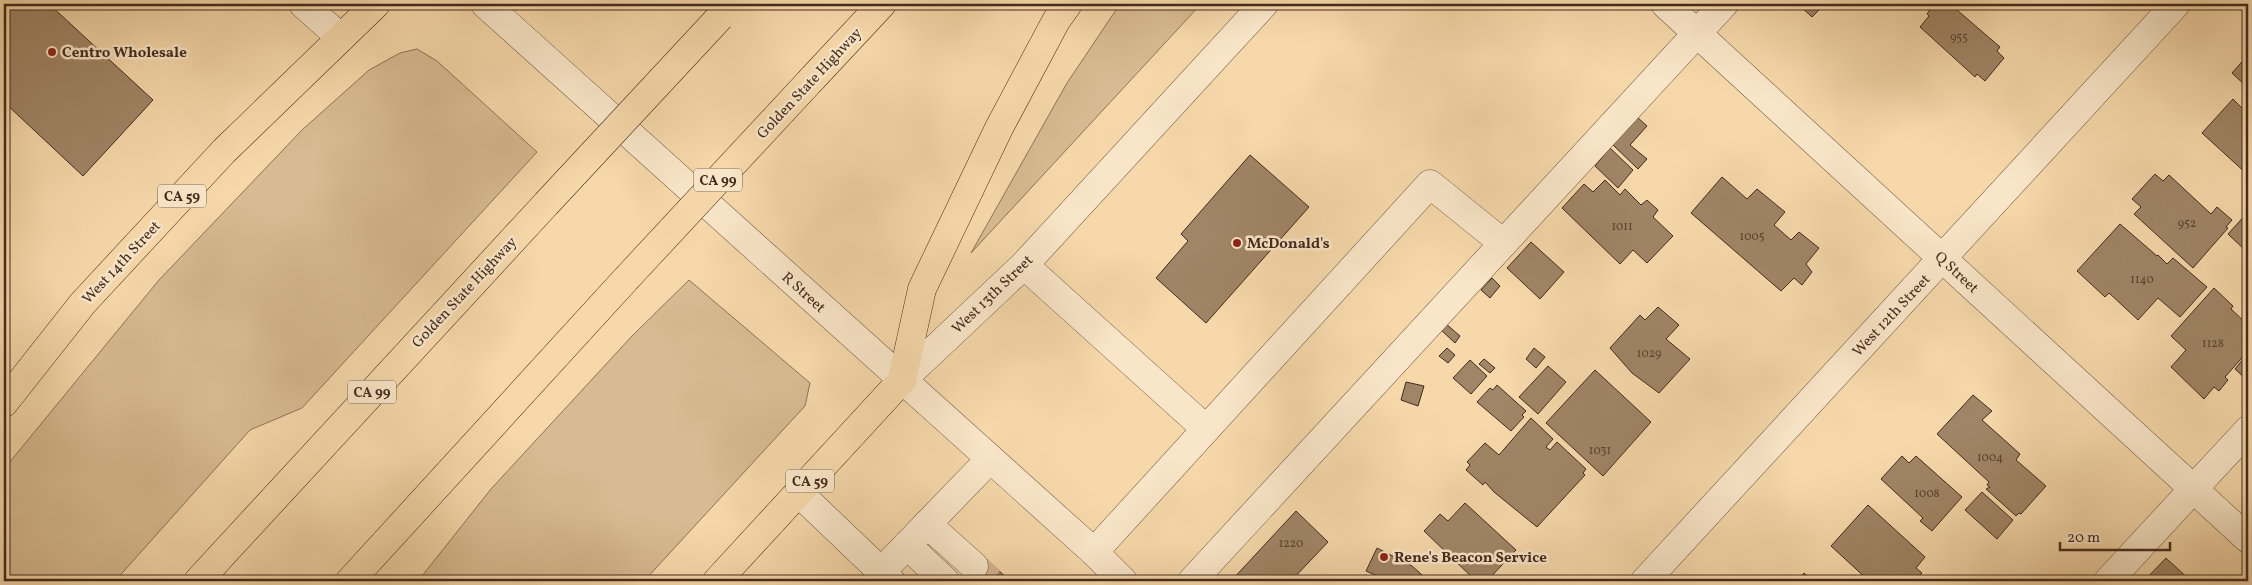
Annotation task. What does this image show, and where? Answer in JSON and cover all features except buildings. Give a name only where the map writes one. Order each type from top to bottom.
[{"type":"main road","name":"West 14th Street","points":[[4,403],[90,296],[224,151],[376,4]]},
{"type":"main road","name":"Golden State Highway","points":[[350,581],[626,279],[882,4]]},
{"type":"main road","points":[[902,380],[922,289],[999,128],[1056,21],[1068,4]]},
{"type":"main road","name":"Golden State Highway","points":[[198,581],[726,10]]},
{"type":"main road","name":"West 13th Street","points":[[718,581],[902,380]]},
{"type":"street","points":[[304,4],[341,38]]},
{"type":"street","name":"R Street","points":[[485,4],[990,459],[1104,570]]},
{"type":"street","name":"West 13th Street","points":[[902,380],[1024,264],[1264,4]]},
{"type":"street","name":"Q Street","points":[[1665,4],[2248,539]]},
{"type":"street","points":[[1192,581],[1724,4]]},
{"type":"street","name":"West 12th Street","points":[[1645,581],[2176,4]]},
{"type":"street","points":[[1104,570],[1206,429],[1430,184],[1503,243]]},
{"type":"street","points":[[1024,264],[1206,429]]},
{"type":"street","points":[[2108,581],[2248,430]]},
{"type":"street","points":[[799,493],[886,576],[907,545],[990,459]]},
{"type":"street","points":[[927,524],[974,566]]},
{"type":"street","points":[[907,545],[945,581]]},
{"type":"shaded area","points":[[1120,4],[1201,4],[971,253],[1067,83]]},
{"type":"shaded area","points":[[417,49],[437,61],[537,152],[302,408],[250,430],[115,581],[4,581],[4,469],[159,280],[302,130],[369,70],[400,53]]},
{"type":"shaded area","points":[[689,280],[810,383],[805,406],[644,581],[418,581],[491,489],[632,336]]},
{"type":"tunnel","points":[[974,566],[991,581]]},
{"type":"place","name":"Centro Wholesale","points":[[52,52]]},
{"type":"place","name":"McDonald's","points":[[1237,243]]},
{"type":"place","name":"Rene's Beacon Service","points":[[1384,557]]}]
